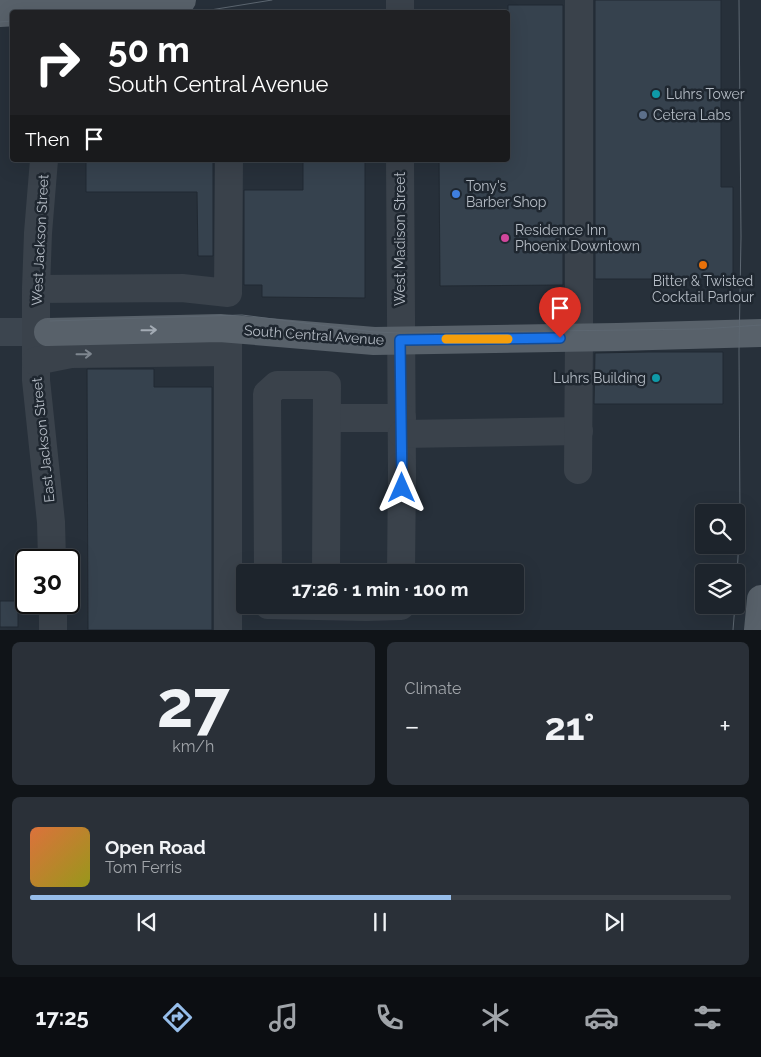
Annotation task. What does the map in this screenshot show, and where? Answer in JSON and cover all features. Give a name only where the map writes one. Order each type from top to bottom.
[{"type":"main road","points":[[51,10],[182,0]]},
{"type":"main road","points":[[579,332],[761,320]]},
{"type":"main road","name":"South Central Avenue","points":[[42,326],[228,340],[374,341],[400,328],[579,332],[761,333]]},
{"type":"main road","points":[[758,630],[761,599]]},
{"type":"street","points":[[578,470],[579,0]]},
{"type":"street","name":"West Jackson Street","points":[[42,326],[36,289],[44,162]]},
{"type":"street","points":[[36,289],[182,288],[228,293],[229,162]]},
{"type":"street","name":"West Madison Street","points":[[400,162],[401,564]]},
{"type":"street","name":"East Jackson Street","points":[[42,326],[36,361],[36,380],[51,522],[52,549]]},
{"type":"street","points":[[36,361],[71,354],[228,340],[228,630]]},
{"type":"street","points":[[268,564],[267,394],[278,386],[327,385],[326,564]]},
{"type":"street","points":[[327,418],[402,426],[579,431]]},
{"type":"street","points":[[53,614],[54,630]]},
{"type":"building","name":"Luhrs Tower","points":[[595,0],[721,0],[721,187],[733,187],[733,279],[595,279]]},
{"type":"building","points":[[508,5],[563,5],[563,285],[440,286],[439,162],[510,162],[510,10],[508,10]]},
{"type":"building","points":[[86,162],[213,162],[213,256],[198,256],[197,192],[86,192]]},
{"type":"building","points":[[303,162],[365,162],[365,298],[262,297],[262,285],[244,285],[244,190],[303,190]]},
{"type":"building","name":"Luhrs Building","points":[[723,352],[723,404],[594,404],[595,353]]},
{"type":"building","points":[[87,369],[154,369],[154,387],[212,387],[212,630],[88,630]]},
{"type":"building","points":[[0,601],[15,601],[18,627],[0,627]]},
{"type":"tunnel","points":[[0,332],[48,332]]},
{"type":"tram line","points":[[210,10],[272,0]]},
{"type":"tram line","points":[[738,564],[740,520],[739,351],[741,237],[739,0]]},
{"type":"tram line","points":[[0,22],[10,21]]},
{"type":"tram line","points":[[50,321],[242,315],[374,332],[401,333],[701,329],[761,325]]},
{"type":"tram line","points":[[733,630],[734,614]]},
{"type":"slow traffic","points":[[446,339],[508,339]]},
{"type":"place","name":"Luhrs Tower","points":[[656,94]]},
{"type":"place","name":"Cetera Labs","points":[[643,115]]},
{"type":"place","name":"Tony's Barber Shop","points":[[456,194]]},
{"type":"place","name":"Residence Inn Phoenix Downtown","points":[[505,238]]},
{"type":"place","name":"Bitter & Twisted Cocktail Parlour","points":[[703,265]]},
{"type":"place","name":"Luhrs Building","points":[[656,378]]},
{"type":"route","points":[[402,488],[400,340],[560,338]]}]
